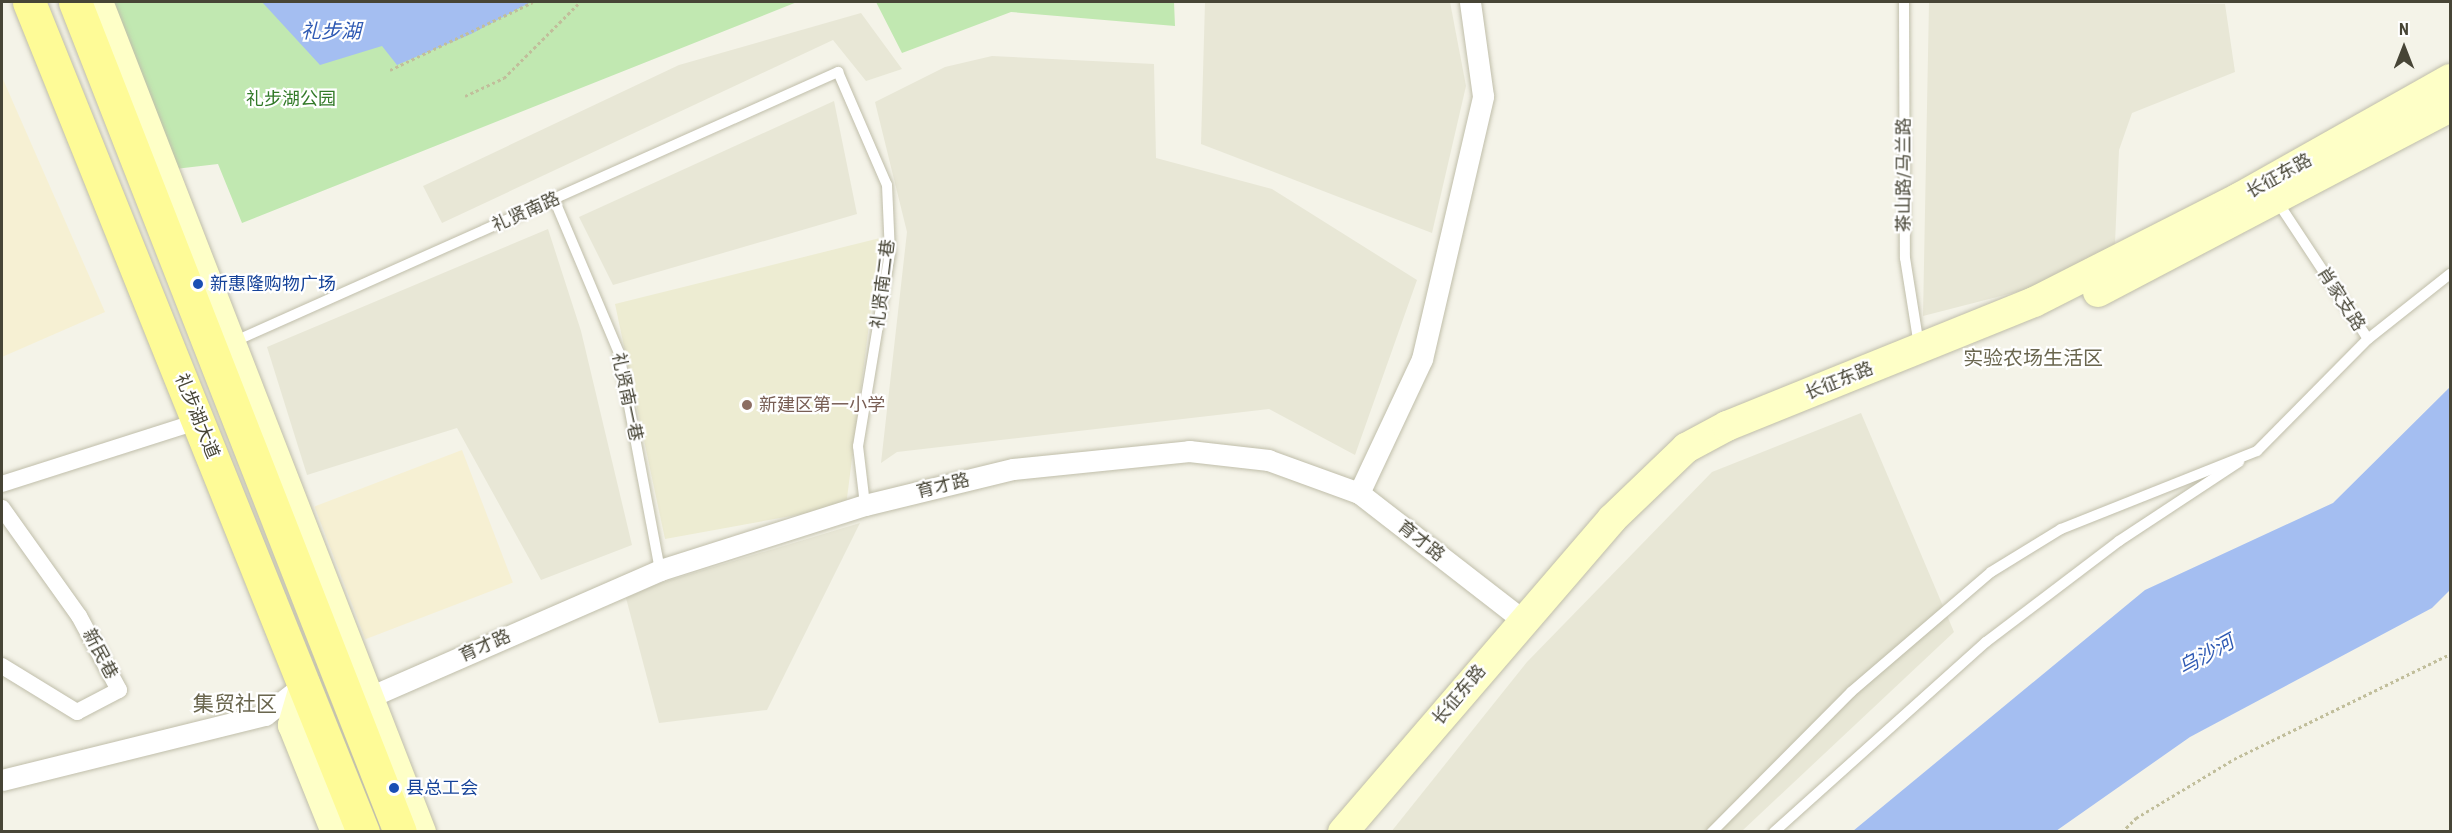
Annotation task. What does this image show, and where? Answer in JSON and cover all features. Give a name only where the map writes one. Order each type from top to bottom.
[{"type":"main road","name":"礼步湖大道","points":[[29,2],[363,831]]},
{"type":"main road","points":[[75,2],[222,347]]},
{"type":"main road","points":[[99,2],[222,347],[359,702],[400,831]]},
{"type":"main road","name":"长征东路","points":[[1343,831],[1523,620],[1648,480],[1686,448],[1726,426],[2034,302],[2239,198],[2451,79]]},
{"type":"main road","name":"长征东路","points":[[1369,831],[1574,587],[1659,495],[1707,458],[2038,320],[2277,201],[2451,107]]},
{"type":"main road","points":[[304,684],[293,725],[336,831]]},
{"type":"main road","points":[[359,702],[421,831]]},
{"type":"street","points":[[1359,493],[1422,359],[1483,96],[1470,2]]},
{"type":"street","points":[[2,484],[199,421]]},
{"type":"street","name":"育才路","points":[[359,702],[660,570],[865,505],[1013,469],[1189,451],[1268,460],[1359,493],[1523,620]]},
{"type":"street","name":"新民巷","points":[[2,508],[80,616],[119,690],[77,712],[2,666]]},
{"type":"street","points":[[2,780],[265,715],[304,684]]},
{"type":"lane","name":"茶山路/马兰路","points":[[1904,2],[1905,258],[1920,348]]},
{"type":"lane","name":"礼贤南路","points":[[222,347],[838,72]]},
{"type":"lane","name":"礼贤南二巷","points":[[838,72],[887,185],[890,253],[858,446],[865,505]]},
{"type":"lane","name":"礼贤南一巷","points":[[554,199],[620,353],[660,570]]},
{"type":"lane","name":"肖家支路","points":[[2277,201],[2368,339],[2451,274]]},
{"type":"lane","points":[[1774,831],[1986,642],[2119,541],[2257,451],[2368,339]]},
{"type":"lane","points":[[1712,831],[1851,692],[1991,572],[2061,529],[2257,451]]},
{"type":"path","points":[[390,70],[533,2]]},
{"type":"path","points":[[465,96],[504,78],[580,2]]},
{"type":"path","points":[[2122,831],[2136,818],[2234,759],[2451,654]]},
{"type":"shaded area","points":[[1205,2],[1450,2],[1466,86],[1432,233],[1201,144]]},
{"type":"shaded area","points":[[1929,2],[2225,4],[2235,72],[2132,113],[2119,150],[2114,267],[1923,316]]},
{"type":"shaded area","points":[[861,13],[902,69],[866,81],[833,40],[442,223],[423,186],[679,65]]},
{"type":"shaded area","points":[[992,56],[1154,64],[1156,158],[1272,189],[1417,280],[1355,455],[1269,409],[897,452],[881,463],[907,232],[875,102],[945,67]]},
{"type":"shaded area","points":[[2,77],[105,312],[2,357]]},
{"type":"shaded area","points":[[834,101],[857,214],[613,285],[579,217]]},
{"type":"shaded area","points":[[548,229],[581,331],[632,545],[541,580],[457,428],[307,475],[267,347]]},
{"type":"shaded area","name":"新建区第一小学","points":[[880,238],[846,506],[665,539],[615,304]]},
{"type":"shaded area","points":[[1861,413],[1954,632],[1742,831],[1391,832],[1527,662],[1712,472]]},
{"type":"shaded area","points":[[462,450],[513,583],[365,639],[314,507]]},
{"type":"shaded area","points":[[860,523],[767,710],[659,723],[626,598],[657,584]]},
{"type":"green space","name":"礼步湖公园","points":[[111,2],[797,2],[242,223],[218,164],[175,169]]},
{"type":"green space","points":[[876,2],[1174,2],[1175,26],[1011,12],[902,53]]},
{"type":"water","name":"礼步湖","points":[[262,2],[531,2],[471,34],[397,65],[382,46],[320,65]]},
{"type":"water","name":"乌沙河","points":[[2450,387],[2450,590],[2432,608],[2190,737],[2056,831],[1853,831],[2145,590],[2333,503]]},
{"type":"place","name":"新惠隆购物广场","points":[[198,284]]},
{"type":"place","name":"新建区第一小学","points":[[747,405]]},
{"type":"place","name":"县总工会","points":[[394,788]]},
{"type":"district","name":"实验农场生活区","points":[[2033,358]]},
{"type":"district","name":"集贸社区","points":[[235,704]]}]
